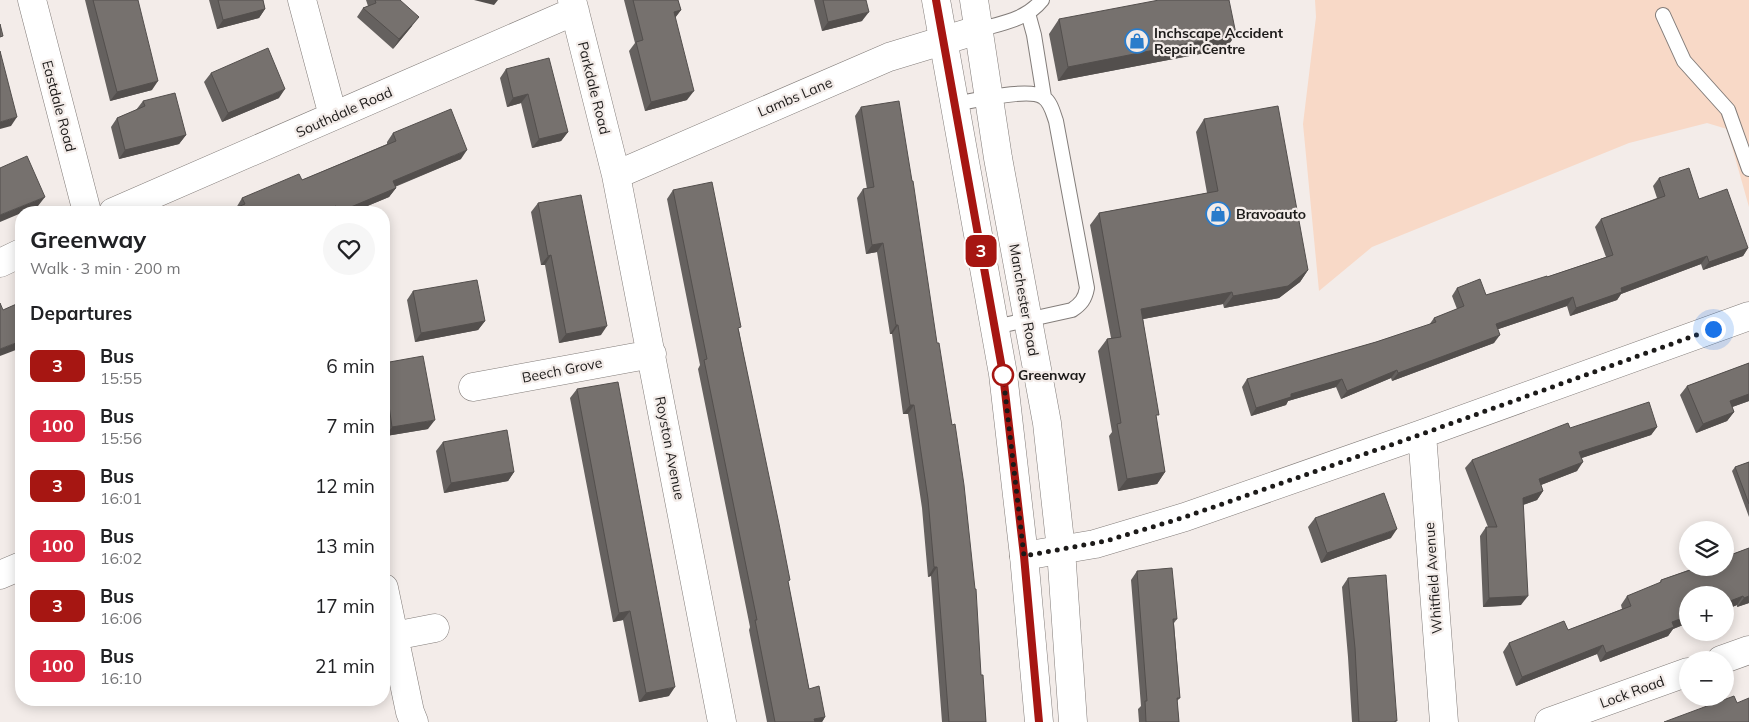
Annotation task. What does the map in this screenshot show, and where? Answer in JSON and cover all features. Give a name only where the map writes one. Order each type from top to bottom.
[{"type":"street","name":"Eastdale Road","points":[[32,0],[85,206]]},
{"type":"street","points":[[302,0],[333,116]]},
{"type":"street","points":[[936,0],[1003,374],[1024,556],[1039,722]]},
{"type":"street","name":"Manchester Road","points":[[974,0],[989,98],[1046,423],[1061,550],[1073,722]]},
{"type":"street","name":"Southdale Road","points":[[127,206],[333,116],[573,6]]},
{"type":"street","name":"Parkdale Road","points":[[573,6],[616,175]]},
{"type":"street","name":"Lambs Lane","points":[[616,175],[889,57],[978,30]]},
{"type":"street","name":"Royston Avenue","points":[[616,175],[722,722]]},
{"type":"street","points":[[0,263],[15,256]]},
{"type":"street","points":[[1024,556],[1117,538],[1185,517],[1749,316]]},
{"type":"street","name":"Beech Grove","points":[[473,387],[652,354]]},
{"type":"street","name":"Whitfield Avenue","points":[[1422,434],[1444,722]]},
{"type":"street","points":[[0,575],[15,569]]},
{"type":"street","points":[[390,617],[414,722]]},
{"type":"street","points":[[394,636],[435,628]]},
{"type":"street","points":[[1734,655],[1749,650]]},
{"type":"street","name":"Lock Road","points":[[1549,722],[1679,675]]},
{"type":"lane","points":[[978,30],[1010,21],[1028,13],[1042,0]]},
{"type":"lane","points":[[995,328],[1072,310],[1080,305],[1085,298],[1087,288],[1056,121],[1051,107],[1044,97],[1034,35],[1028,13]]},
{"type":"lane","points":[[1663,15],[1684,61],[1728,110],[1749,169]]},
{"type":"lane","points":[[955,104],[1022,93],[1044,97]]},
{"type":"shaded area","points":[[1315,0],[1749,0],[1749,207],[1727,129],[1707,123],[1629,143],[1372,247],[1319,291],[1303,124],[1316,17]]},
{"type":"building","points":[[93,0],[138,0],[158,81],[117,92]]},
{"type":"building","points":[[218,0],[263,0],[265,9],[223,20]]},
{"type":"building","points":[[375,0],[400,0],[419,17],[399,39],[363,8],[376,3]]},
{"type":"building","points":[[633,0],[678,0],[681,10],[674,12],[694,91],[651,102],[636,42],[643,40]]},
{"type":"building","points":[[823,0],[866,0],[869,12],[828,22]]},
{"type":"building","name":"Inchscape Accident Repair Centre","points":[[1159,0],[1229,0],[1236,34],[1068,67],[1059,19]]},
{"type":"building","points":[[0,24],[3,36],[0,37]]},
{"type":"building","points":[[268,48],[285,89],[228,113],[211,73]]},
{"type":"building","points":[[0,51],[17,117],[0,122]]},
{"type":"building","points":[[549,58],[568,132],[539,139],[528,94],[513,98],[506,69]]},
{"type":"building","points":[[175,93],[186,135],[125,150],[117,118],[145,106],[143,101]]},
{"type":"building","points":[[899,101],[937,343],[939,343],[952,425],[955,424],[964,485],[976,589],[986,722],[949,722],[937,567],[934,567],[928,499],[914,405],[910,405],[883,243],[872,245],[863,189],[874,187],[861,107]]},
{"type":"building","name":"Bravoauto","points":[[1278,106],[1308,270],[1288,286],[1233,296],[1232,292],[1141,309],[1159,415],[1156,415],[1165,472],[1127,479],[1117,424],[1121,423],[1107,339],[1121,337],[1099,213],[1218,191],[1204,119]]},
{"type":"building","points":[[451,109],[467,150],[393,181],[396,188],[353,206],[240,206],[245,204],[242,198],[299,174],[302,180],[396,141],[393,133]]},
{"type":"building","points":[[27,156],[45,197],[22,206],[15,206],[15,209],[0,215],[0,168]]},
{"type":"building","points":[[1689,168],[1699,199],[1727,189],[1748,248],[1709,262],[1707,256],[1621,288],[1622,292],[1576,308],[1573,297],[1496,324],[1500,335],[1398,373],[1397,370],[1347,391],[1342,379],[1291,394],[1291,397],[1256,408],[1247,379],[1376,342],[1436,322],[1434,318],[1464,306],[1457,288],[1480,279],[1486,295],[1613,255],[1601,219],[1665,196],[1659,178]]},
{"type":"building","points":[[712,182],[741,327],[738,328],[779,524],[809,689],[819,686],[825,717],[814,719],[815,722],[775,722],[755,620],[757,620],[704,360],[707,359],[673,190]]},
{"type":"building","points":[[581,195],[607,326],[566,334],[551,255],[548,256],[538,203]]},
{"type":"building","points":[[477,280],[485,321],[421,333],[413,291]]},
{"type":"building","points":[[0,303],[3,310],[15,305],[15,343],[0,349]]},
{"type":"building","points":[[423,356],[435,420],[392,427],[390,413],[390,362]]},
{"type":"building","points":[[1749,363],[1749,394],[1730,401],[1734,412],[1703,424],[1687,386]]},
{"type":"building","points":[[618,382],[675,687],[646,693],[630,611],[619,613],[577,389]]},
{"type":"building","points":[[1649,402],[1657,427],[1579,452],[1583,462],[1539,479],[1543,491],[1523,498],[1528,596],[1489,598],[1486,527],[1497,527],[1472,460],[1568,423],[1570,428]]},
{"type":"building","points":[[507,430],[514,472],[451,483],[443,442]]},
{"type":"building","points":[[1749,462],[1749,504],[1735,467]]},
{"type":"building","points":[[1384,493],[1397,529],[1327,553],[1315,518]]},
{"type":"building","points":[[1749,548],[1749,596],[1734,600],[1734,586],[1679,586],[1679,619],[1672,622],[1674,627],[1606,653],[1603,645],[1522,677],[1509,643],[1564,621],[1568,630],[1631,606],[1627,596],[1679,574],[1679,576],[1734,576],[1734,554]]},
{"type":"building","points":[[1172,568],[1177,619],[1173,619],[1180,698],[1177,698],[1179,722],[1146,722],[1145,701],[1147,701],[1137,571]]},
{"type":"building","points":[[1386,575],[1397,721],[1359,722],[1355,648],[1348,578]]},
{"type":"building","points":[[1734,696],[1737,703],[1749,698],[1749,722],[1664,722],[1707,706],[1734,706]]},
{"type":"bus line","name":"3","points":[[936,0],[1003,374],[1024,556],[1039,722]]},
{"type":"place","name":"Inchscape Accident Repair Centre","points":[[1137,41]]},
{"type":"place","name":"Bravoauto","points":[[1218,214]]},
{"type":"place","name":"Greenway","points":[[1003,375]]},
{"type":"route","points":[[1003,375],[1024,556],[1095,544],[1185,517],[1713,329]]}]
